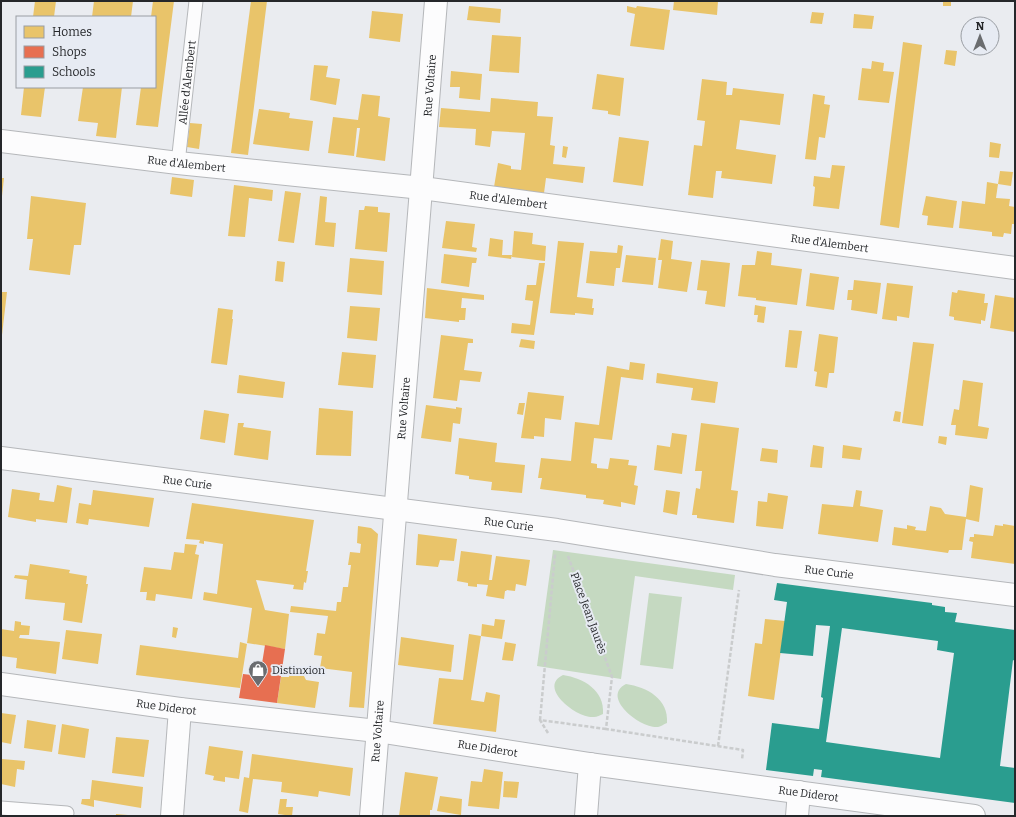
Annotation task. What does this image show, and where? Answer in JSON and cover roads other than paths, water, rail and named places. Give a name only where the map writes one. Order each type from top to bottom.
[{"type":"street","name":"Rue Voltaire","points":[[371,816],[436,1]]},
{"type":"street","name":"Rue d'Alembert","points":[[1,141],[178,163],[422,188],[1015,268]]},
{"type":"street","name":"Rue Curie","points":[[1,458],[395,508],[594,535],[775,565],[1015,595]]},
{"type":"street","name":"Rue Diderot","points":[[1,684],[180,709],[377,731],[590,764],[974,816]]},
{"type":"street","points":[[172,816],[180,709]]},
{"type":"street","points":[[586,816],[590,764]]},
{"type":"street","points":[[797,816],[798,792]]},
{"type":"lane","name":"Allée d'Alembert","points":[[178,163],[196,1]]},
{"type":"lane","points":[[1,808],[67,813]]},
{"type":"place","name":"Distinxion","points":[[258,687]]}]
